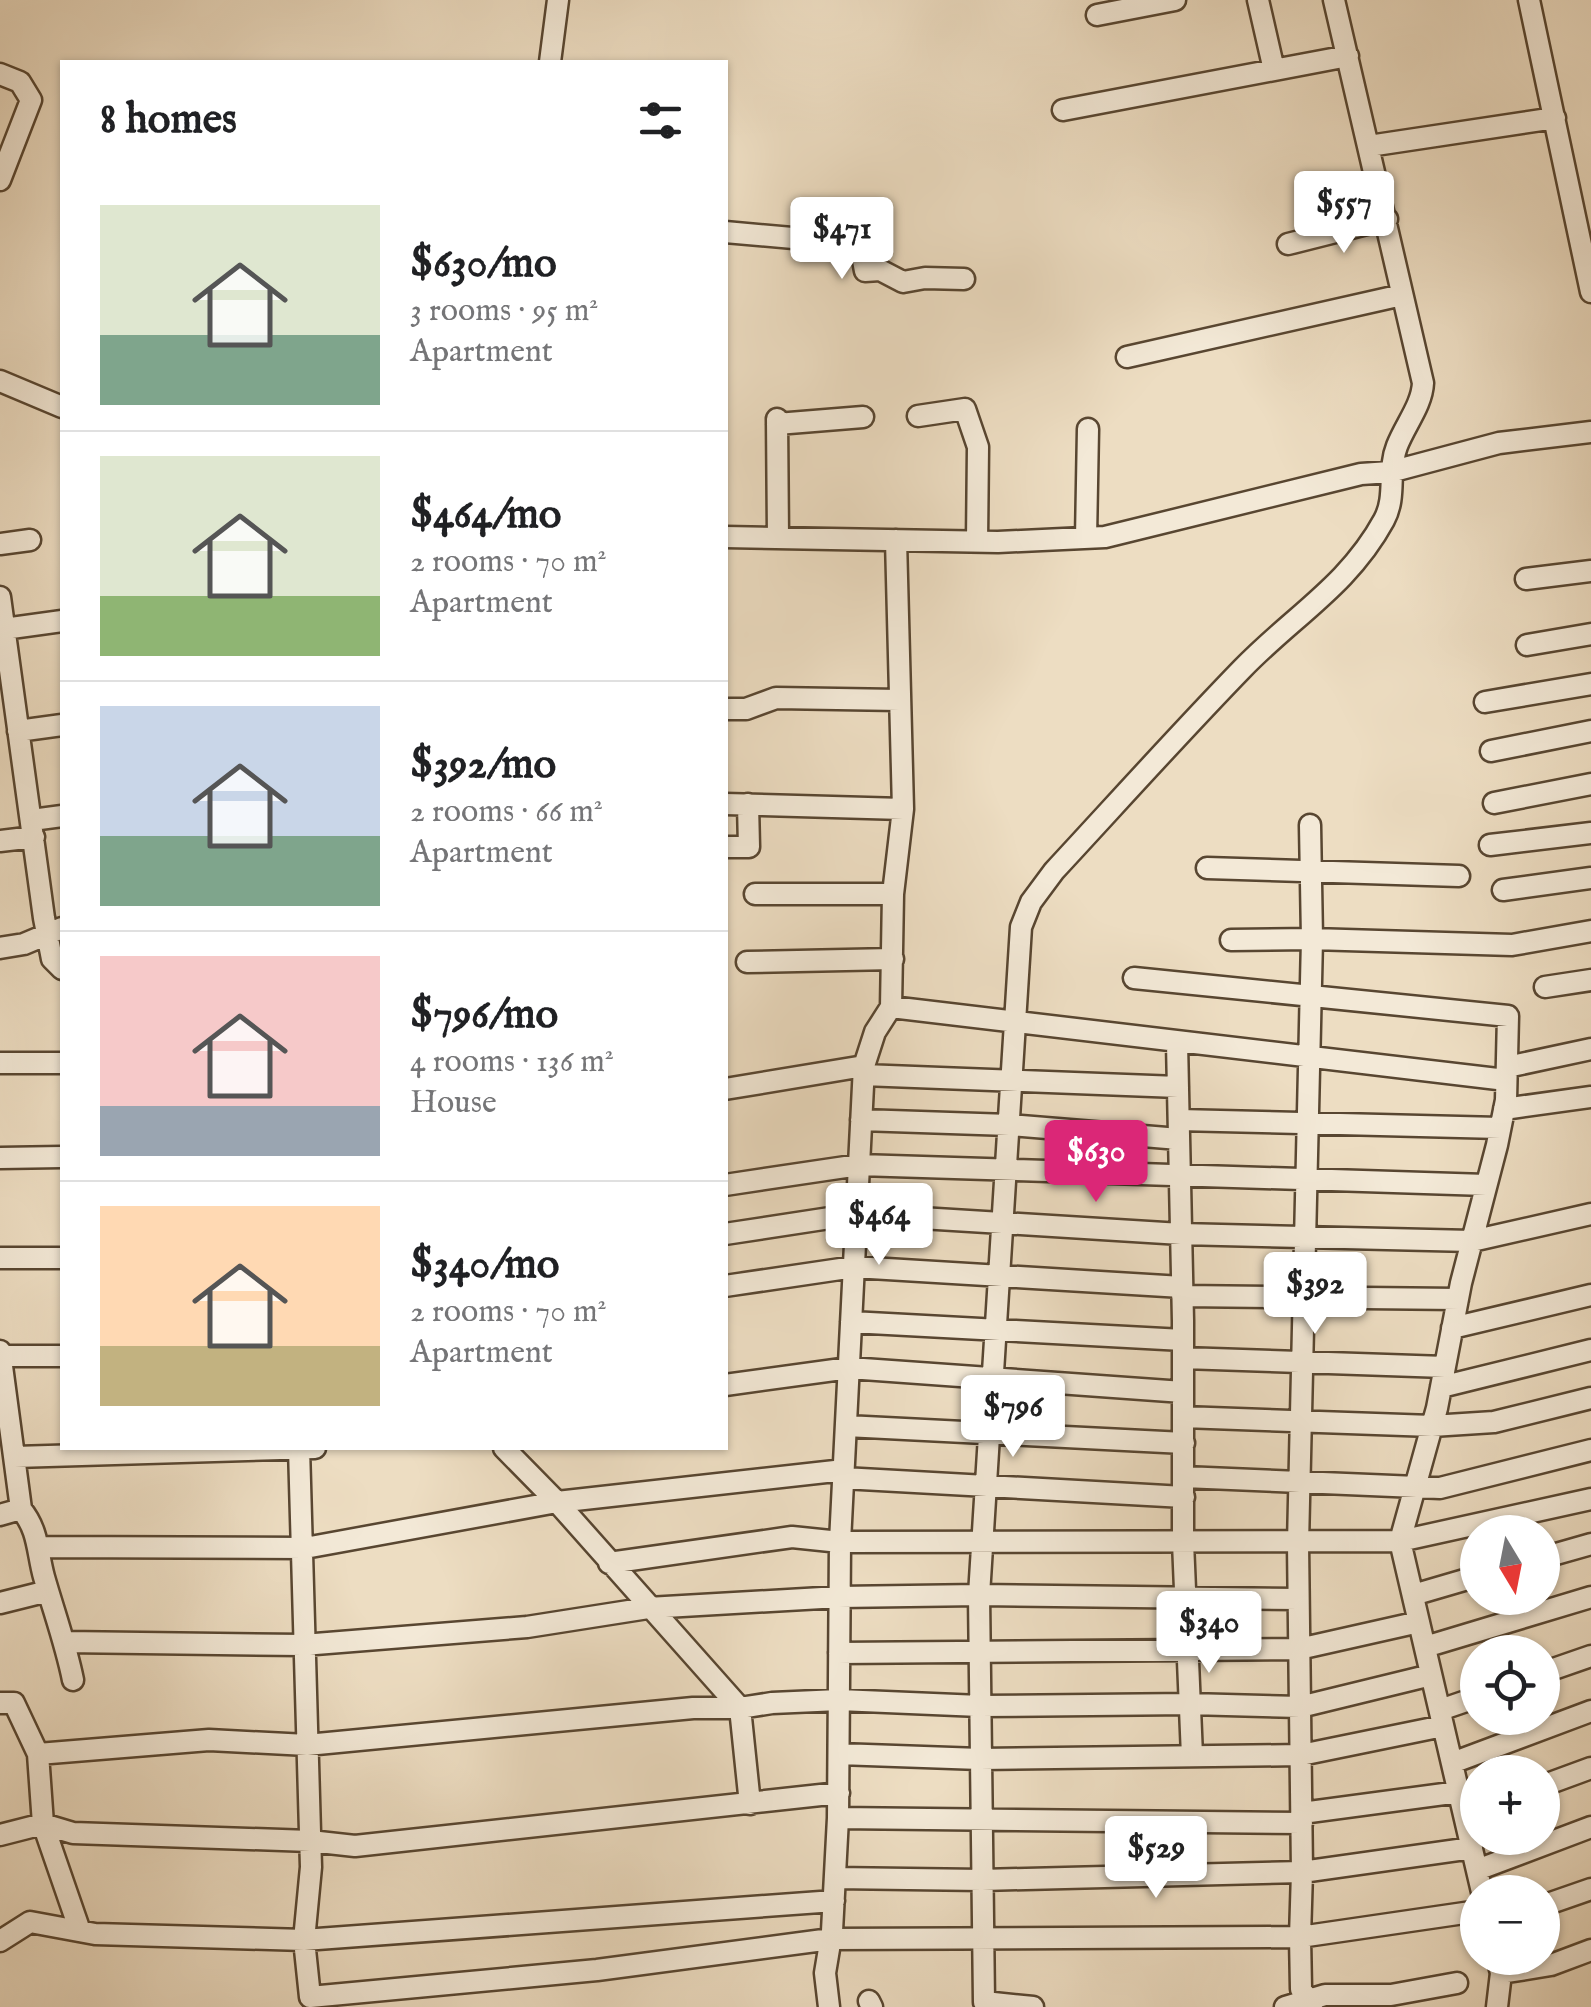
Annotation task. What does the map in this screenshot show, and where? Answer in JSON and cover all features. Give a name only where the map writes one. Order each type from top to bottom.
[{"type":"street","points":[[550,60],[558,0]]},
{"type":"street","points":[[1097,14],[1175,0]]},
{"type":"street","points":[[1258,0],[1274,70]]},
{"type":"street","points":[[1033,2007],[986,2004],[980,1759],[979,1595],[1021,928],[1031,902],[1054,871],[1245,666],[1350,572],[1392,501],[1390,472],[1413,408],[1422,398],[1423,383],[1334,0]]},
{"type":"street","points":[[1529,0],[1591,292]]},
{"type":"street","points":[[1063,110],[1348,56]]},
{"type":"street","points":[[0,74],[20,82],[31,100],[0,180]]},
{"type":"street","points":[[1370,146],[1555,118]]},
{"type":"street","points":[[1288,244],[1387,219]]},
{"type":"street","points":[[728,232],[860,244],[865,271],[880,270],[903,282],[964,279]]},
{"type":"street","points":[[1127,357],[1402,295]]},
{"type":"street","points":[[0,381],[60,406]]},
{"type":"street","points":[[918,416],[965,408],[978,447],[977,541]]},
{"type":"street","points":[[778,537],[777,422],[863,417]]},
{"type":"street","points":[[1086,538],[1088,429]]},
{"type":"street","points":[[728,537],[977,541],[1105,537],[1499,443],[1591,432]]},
{"type":"street","points":[[0,544],[30,540]]},
{"type":"street","points":[[829,2007],[825,1974],[831,1940],[838,1818],[840,1542],[864,1071],[875,1032],[891,1007],[893,894],[903,809],[896,540]]},
{"type":"street","points":[[1526,580],[1591,571]]},
{"type":"street","points":[[0,597],[12,735],[55,930],[52,959],[60,965]]},
{"type":"street","points":[[3,639],[60,623]]},
{"type":"street","points":[[1528,644],[1591,634]]},
{"type":"street","points":[[1485,702],[1591,684]]},
{"type":"street","points":[[728,709],[746,709],[776,698],[899,700]]},
{"type":"street","points":[[12,735],[60,725]]},
{"type":"street","points":[[1491,751],[1591,732]]},
{"type":"street","points":[[1494,803],[1591,784]]},
{"type":"street","points":[[728,804],[903,809]]},
{"type":"street","points":[[728,847],[749,847],[748,804]]},
{"type":"street","points":[[0,841],[60,817]]},
{"type":"street","points":[[1309,2003],[1301,1989],[1298,1544],[1312,939],[1310,825]]},
{"type":"street","points":[[1490,845],[1591,833]]},
{"type":"street","points":[[1207,868],[1459,876]]},
{"type":"street","points":[[1503,890],[1591,878]]},
{"type":"street","points":[[755,894],[893,894]]},
{"type":"street","points":[[0,948],[24,944],[55,930]]},
{"type":"street","points":[[1231,940],[1512,945],[1591,932]]},
{"type":"street","points":[[747,962],[893,959]]},
{"type":"street","points":[[1134,978],[1508,1016],[1502,1118],[1432,1426],[1400,1541],[1460,1795]]},
{"type":"street","points":[[1545,987],[1591,980]]},
{"type":"street","points":[[891,1007],[1307,1059],[1506,1074],[1591,1048]]},
{"type":"street","points":[[1177,1043],[1183,1542],[1192,1756]]},
{"type":"street","points":[[0,1064],[60,1063]]},
{"type":"street","points":[[728,1089],[864,1071],[1178,1087]]},
{"type":"street","points":[[861,1120],[1179,1129],[1502,1118],[1591,1097]]},
{"type":"street","points":[[0,1158],[60,1157]]},
{"type":"street","points":[[728,1186],[859,1164],[1304,1182],[1486,1185]]},
{"type":"street","points":[[728,1234],[856,1214],[1002,1226],[1181,1234],[1472,1241],[1591,1214]]},
{"type":"street","points":[[0,1258],[60,1258]]},
{"type":"street","points":[[728,1286],[854,1267],[1000,1274],[1302,1298],[1458,1299]]},
{"type":"street","points":[[1452,1328],[1591,1295]]},
{"type":"street","points":[[851,1322],[996,1328],[1443,1377],[1591,1350]]},
{"type":"street","points":[[60,1356],[0,1354],[22,1510],[34,1526],[73,1680]]},
{"type":"street","points":[[728,1385],[849,1368],[1183,1392]]},
{"type":"street","points":[[1183,1417],[1432,1426],[1494,1422],[1591,1398]]},
{"type":"street","points":[[846,1426],[1184,1443]]},
{"type":"street","points":[[15,1457],[240,1450]]},
{"type":"street","points":[[304,1450],[300,1548],[312,1867],[304,1940],[310,1997],[598,1970],[831,1940],[983,1936],[1300,1937],[1460,1914]]},
{"type":"street","points":[[506,1450],[558,1502],[740,1708],[750,1804]]},
{"type":"street","points":[[38,1546],[300,1548],[558,1502],[843,1474],[986,1488],[1184,1487],[1299,1480],[1440,1488],[1591,1450]]},
{"type":"street","points":[[609,1563],[792,1537],[840,1542],[1400,1541],[1591,1499]]},
{"type":"street","points":[[0,1516],[22,1510]]},
{"type":"street","points":[[1560,1553],[1591,1544]]},
{"type":"street","points":[[1413,1595],[1460,1581]]},
{"type":"street","points":[[0,1603],[48,1591]]},
{"type":"street","points":[[65,1642],[303,1645],[527,1627],[648,1608],[839,1598],[979,1595],[1298,1599]]},
{"type":"street","points":[[1425,1647],[1591,1596]]},
{"type":"street","points":[[839,1652],[1188,1652],[1299,1648],[1419,1622]]},
{"type":"street","points":[[1560,1667],[1591,1656]]},
{"type":"street","points":[[38,1754],[208,1740],[307,1745],[694,1708],[839,1700],[980,1706],[1300,1707],[1431,1675]]},
{"type":"street","points":[[0,1703],[14,1703],[38,1754],[44,1824],[80,1931]]},
{"type":"street","points":[[839,1754],[980,1759],[1301,1755],[1441,1718],[1460,1707]]},
{"type":"street","points":[[1452,1763],[1591,1711]]},
{"type":"street","points":[[1560,1779],[1591,1768]]},
{"type":"street","points":[[838,1818],[1302,1818],[1458,1792]]},
{"type":"street","points":[[0,1835],[44,1824],[73,1833],[355,1846],[838,1793]]},
{"type":"street","points":[[1477,1870],[1591,1827]]},
{"type":"street","points":[[835,1878],[982,1880],[1302,1872],[1460,1850]]},
{"type":"street","points":[[1474,1855],[1478,1875]]},
{"type":"street","points":[[1560,1900],[1591,1889]]},
{"type":"street","points":[[0,1941],[30,1922],[80,1931],[304,1940],[834,1901]]},
{"type":"street","points":[[1560,1962],[1591,1950]]},
{"type":"street","points":[[1497,2007],[1499,1975]]},
{"type":"street","points":[[1285,2007],[1309,2003],[1324,1995],[1391,1995],[1457,1984]]}]
